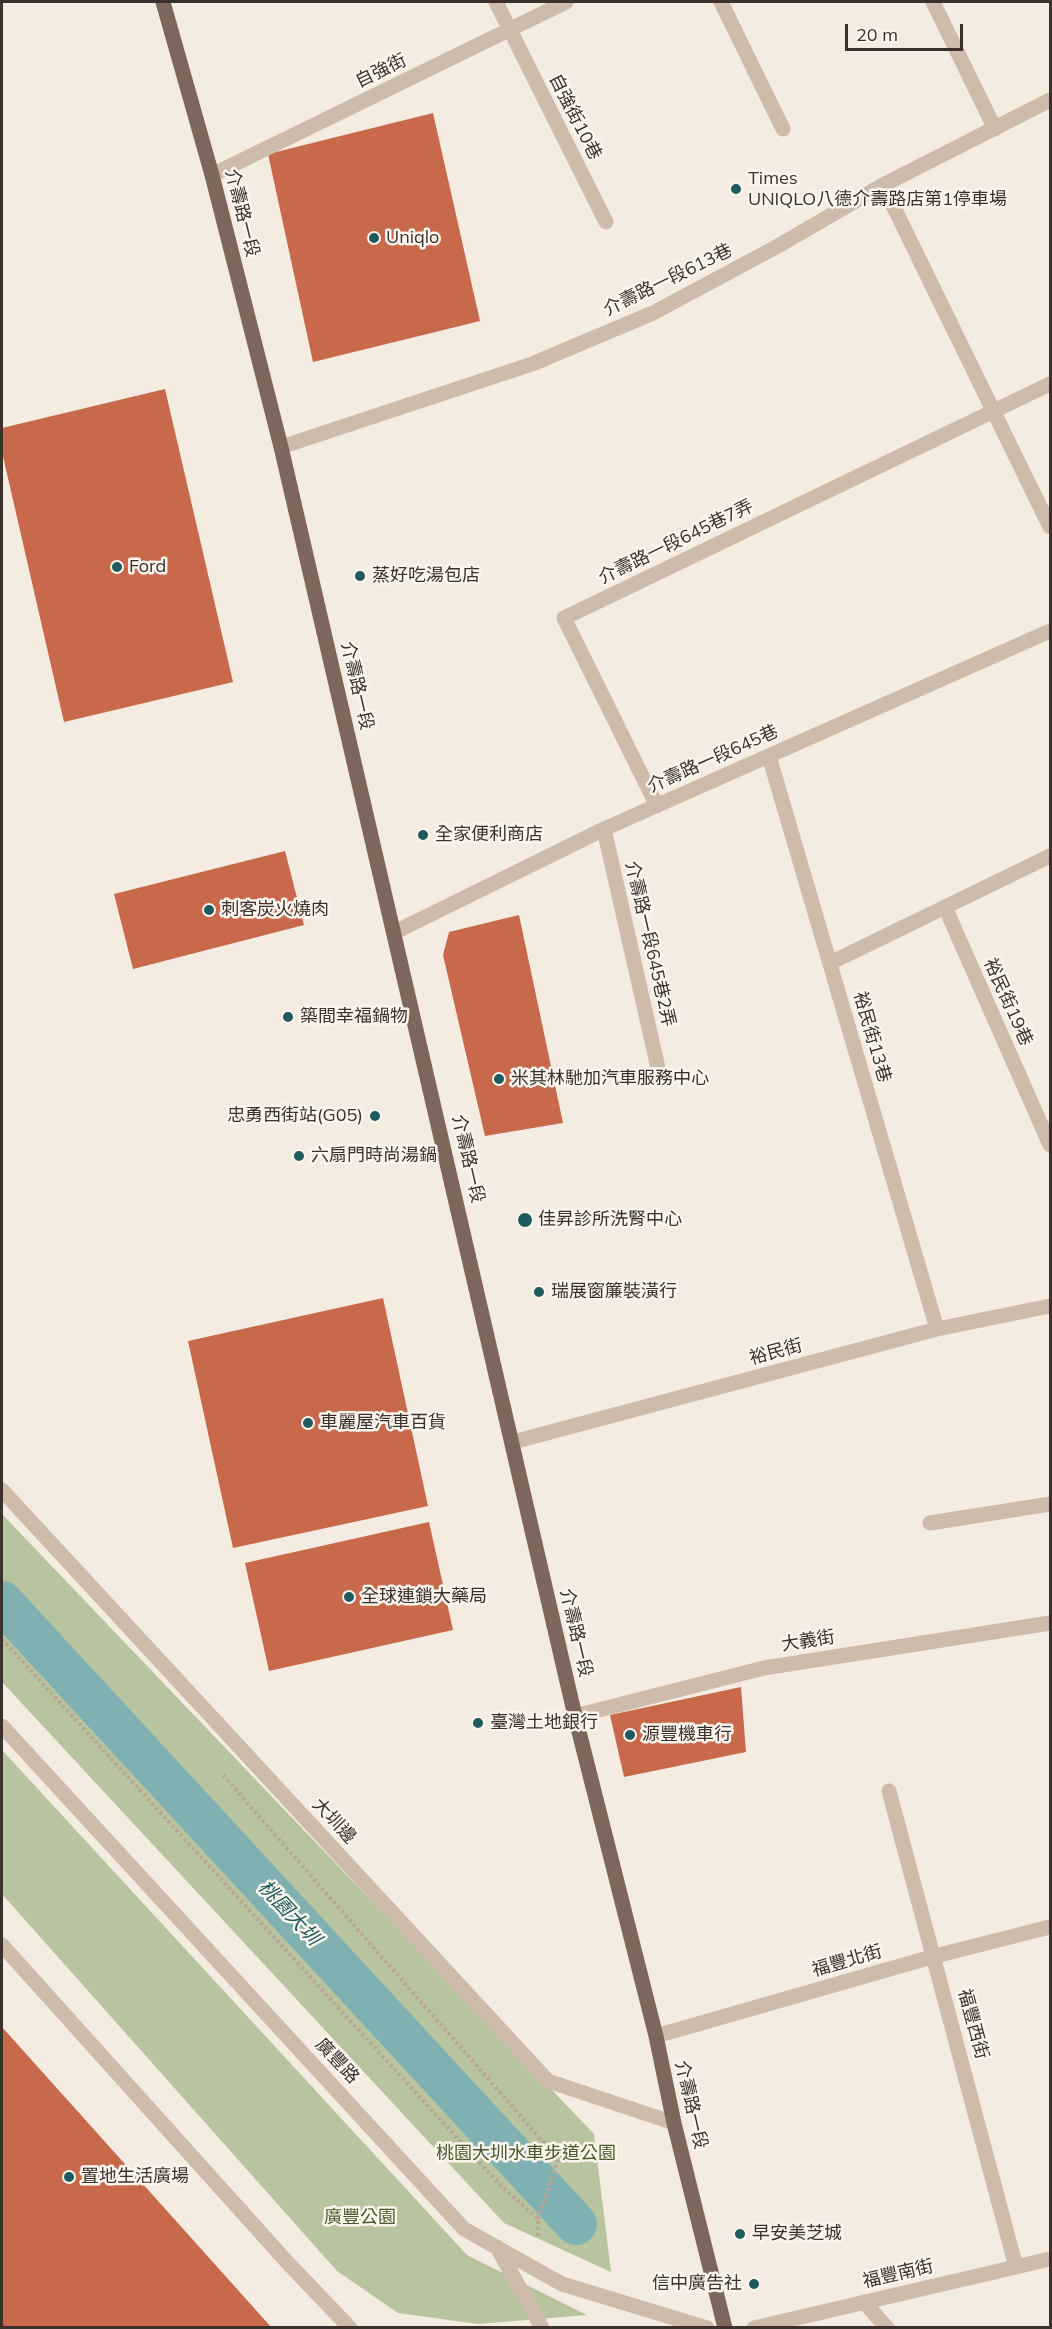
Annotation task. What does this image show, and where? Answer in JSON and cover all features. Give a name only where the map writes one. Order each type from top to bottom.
[{"type":"main road","name":"介壽路一段","points":[[163,2],[212,175],[281,447],[575,1716],[656,2036],[674,2123],[725,2328]]},
{"type":"street","name":"自強街10巷","points":[[496,2],[606,222]]},
{"type":"street","name":"自強街","points":[[212,175],[566,2]]},
{"type":"street","points":[[721,2],[783,129]]},
{"type":"street","points":[[933,2],[995,129]]},
{"type":"street","name":"介壽路一段613巷","points":[[281,447],[532,364],[653,313],[778,246],[883,185],[1050,100]]},
{"type":"street","points":[[883,185],[1050,527]]},
{"type":"street","points":[[993,410],[1050,384]]},
{"type":"street","name":"介壽路一段645巷7弄","points":[[657,806],[564,618],[993,410]]},
{"type":"street","name":"介壽路一段645巷","points":[[395,932],[604,829],[1050,631]]},
{"type":"street","name":"裕民街13巷","points":[[769,756],[937,1329]]},
{"type":"street","name":"介壽路一段645巷2弄","points":[[604,829],[658,1068]]},
{"type":"street","points":[[830,963],[1050,856]]},
{"type":"street","name":"裕民街19巷","points":[[945,907],[1050,1145]]},
{"type":"street","name":"裕民街","points":[[513,1442],[937,1329],[1050,1306]]},
{"type":"street","name":"大圳邊","points":[[2,1490],[548,2081],[674,2123]]},
{"type":"street","points":[[930,1523],[1050,1504]]},
{"type":"street","name":"大義街","points":[[575,1716],[764,1668],[1050,1623]]},
{"type":"street","name":"廣豐路","points":[[2,1726],[465,2229],[562,2284],[707,2328]]},
{"type":"street","name":"福豐西街","points":[[889,1791],[935,1956],[1016,2267]]},
{"type":"street","name":"福豐北街","points":[[656,2036],[935,1956],[1050,1927]]},
{"type":"street","points":[[2,1945],[287,2262],[350,2328]]},
{"type":"street","points":[[497,2247],[542,2328]]},
{"type":"street","name":"福豐南街","points":[[754,2328],[1050,2259]]},
{"type":"street","points":[[864,2302],[887,2328]]},
{"type":"path","points":[[2,1639],[491,2175],[538,2218]]},
{"type":"path","points":[[223,1774],[558,2159],[538,2218],[539,2271]]},
{"type":"green space","name":"桃園大圳水車步道公園","points":[[2,1514],[594,2134],[611,2272],[504,2223],[2,1682]]},
{"type":"green space","name":"廣豐公園","points":[[2,1750],[467,2255],[587,2315],[478,2324],[398,2313],[337,2271],[2,1894]]},
{"type":"building","name":"Uniqlo","points":[[433,113],[480,321],[313,362],[268,154]]},
{"type":"building","name":"Ford","points":[[165,389],[233,682],[64,722],[2,452],[2,428]]},
{"type":"building","name":"刺客炭火燒肉","points":[[285,851],[304,925],[133,969],[114,894]]},
{"type":"building","points":[[519,915],[563,1123],[485,1136],[443,955],[449,932]]},
{"type":"building","name":"車麗屋汽車百貨","points":[[383,1298],[428,1506],[233,1548],[188,1341]]},
{"type":"building","name":"全球連鎖大藥局","points":[[429,1522],[453,1630],[269,1671],[245,1563]]},
{"type":"building","points":[[741,1687],[746,1752],[624,1777],[610,1715]]},
{"type":"building","name":"置地生活廣場","points":[[2,2027],[272,2328],[2,2328]]},
{"type":"waterway","name":"桃園大圳","points":[[2,1602],[576,2224]]},
{"type":"place","name":"Times UNIQLO八德介壽路店第1停車場","points":[[736,189]]},
{"type":"place","name":"Uniqlo","points":[[374,238]]},
{"type":"place","name":"Ford","points":[[117,567]]},
{"type":"place","name":"蒸好吃湯包店","points":[[360,576]]},
{"type":"place","name":"全家便利商店","points":[[423,835]]},
{"type":"place","name":"刺客炭火燒肉","points":[[209,910]]},
{"type":"place","name":"築間幸福鍋物","points":[[288,1017]]},
{"type":"place","name":"米其林馳加汽車服務中心","points":[[499,1079]]},
{"type":"place","name":"忠勇西街站(G05)","points":[[375,1116]]},
{"type":"place","name":"六扇門時尚湯鍋","points":[[299,1156]]},
{"type":"place","name":"佳昇診所洗腎中心","points":[[525,1220]]},
{"type":"place","name":"瑞展窗簾裝潢行","points":[[539,1292]]},
{"type":"place","name":"車麗屋汽車百貨","points":[[308,1423]]},
{"type":"place","name":"全球連鎖大藥局","points":[[349,1597]]},
{"type":"place","name":"臺灣土地銀行","points":[[478,1723]]},
{"type":"place","name":"源豐機車行","points":[[630,1735]]},
{"type":"place","name":"置地生活廣場","points":[[69,2177]]},
{"type":"place","name":"早安美芝城","points":[[740,2234]]},
{"type":"place","name":"信中廣告社","points":[[754,2284]]}]
